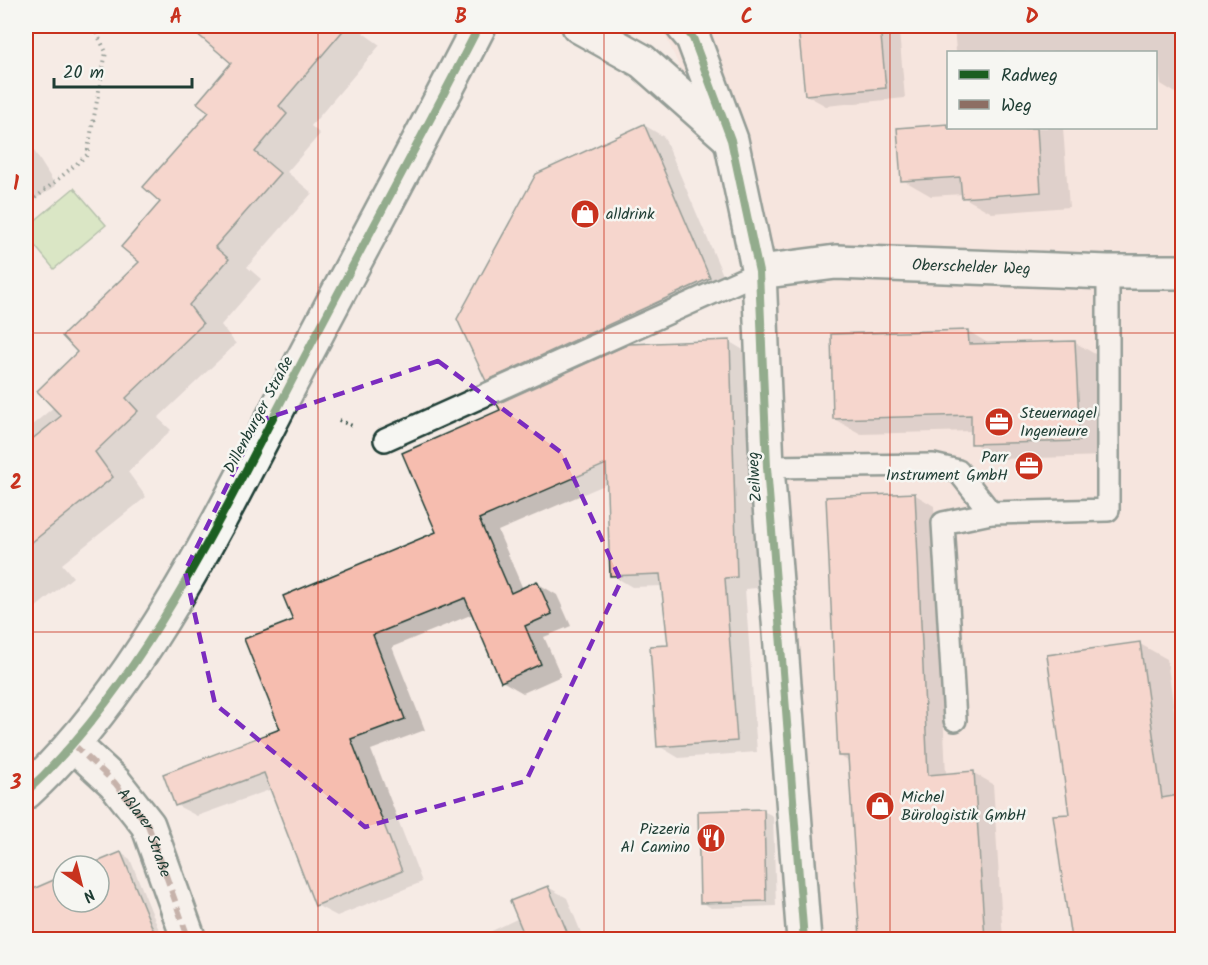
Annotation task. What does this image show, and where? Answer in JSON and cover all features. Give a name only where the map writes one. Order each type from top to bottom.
[{"type":"street","name":"Dillenburger Straße","points":[[26,792],[73,744],[120,682],[203,550],[479,26]]},
{"type":"street","points":[[579,26],[642,61],[731,140]]},
{"type":"street","name":"Zeilweg","points":[[691,30],[731,140],[759,272],[767,467],[804,939]]},
{"type":"street","name":"Oberschelder Weg","points":[[759,272],[836,262],[1108,272],[1182,272]]},
{"type":"street","name":"Aßlarer Straße","points":[[73,744],[115,783],[148,825],[189,939]]},
{"type":"lane","points":[[384,440],[759,272]]},
{"type":"lane","points":[[955,720],[943,523],[991,513],[1108,510],[1108,272]]},
{"type":"lane","points":[[767,467],[933,465],[958,471],[991,513]]},
{"type":"path","points":[[26,206],[87,154],[106,52],[93,26]]},
{"type":"highlighted area","points":[[438,361],[562,453],[621,581],[526,781],[365,827],[215,704],[185,571],[259,421]]},
{"type":"shaded area","points":[[661,26],[1182,26],[1182,939],[812,939],[763,253]]},
{"type":"green space","points":[[74,188],[106,225],[54,269],[26,235],[26,228]]},
{"type":"building","points":[[188,26],[347,26],[279,106],[287,114],[255,152],[280,173],[215,247],[229,259],[189,305],[203,324],[126,398],[138,411],[95,452],[113,477],[26,547],[26,444],[61,416],[37,391],[77,352],[62,336],[139,262],[121,247],[160,202],[143,187],[209,112],[197,103],[231,63]]},
{"type":"building","points":[[798,26],[880,26],[886,88],[805,95]]},
{"type":"building","points":[[644,124],[710,278],[486,381],[457,319],[536,174]]},
{"type":"building","points":[[947,124],[947,129],[1037,129],[1041,192],[962,198],[960,177],[901,181],[897,128]]},
{"type":"building","points":[[968,330],[969,344],[1075,341],[1080,441],[971,444],[971,415],[833,419],[831,334]]},
{"type":"building","points":[[730,340],[737,577],[725,578],[737,741],[657,747],[650,646],[668,645],[660,574],[610,576],[606,464],[479,519],[511,593],[537,581],[552,614],[525,626],[541,664],[501,682],[465,598],[373,635],[405,719],[351,739],[402,871],[315,906],[264,773],[175,806],[163,774],[280,729],[244,639],[293,620],[283,596],[436,532],[402,453],[500,410],[497,404],[629,344]]},
{"type":"building","points":[[915,493],[928,775],[974,771],[985,939],[860,939],[848,756],[838,756],[826,497]]},
{"type":"building","points":[[1140,642],[1162,798],[1179,795],[1182,820],[1182,939],[1071,939],[1053,815],[1069,814],[1047,655]]},
{"type":"building","points":[[764,809],[766,901],[700,903],[698,811]]},
{"type":"building","points":[[121,852],[157,939],[26,939],[26,892],[51,881],[51,914],[111,914],[111,856]]},
{"type":"building","points":[[548,886],[570,939],[526,939],[510,901]]},
{"type":"marked path","points":[[73,744],[115,783],[148,825],[189,940]]},
{"type":"cycle path","points":[[26,792],[68,749],[107,702],[177,596],[209,540],[479,26]]},
{"type":"cycle path","points":[[683,26],[693,38],[731,140],[759,272],[767,467],[804,940]]},
{"type":"place","name":"alldrink","points":[[585,214]]},
{"type":"place","name":"Steuernagel Ingenieure","points":[[999,422]]},
{"type":"place","name":"Parr Instrument GmbH","points":[[1029,466]]},
{"type":"place","name":"Michel Bürologistik GmbH","points":[[880,806]]},
{"type":"place","name":"Pizzeria Al Camino","points":[[711,838]]}]
